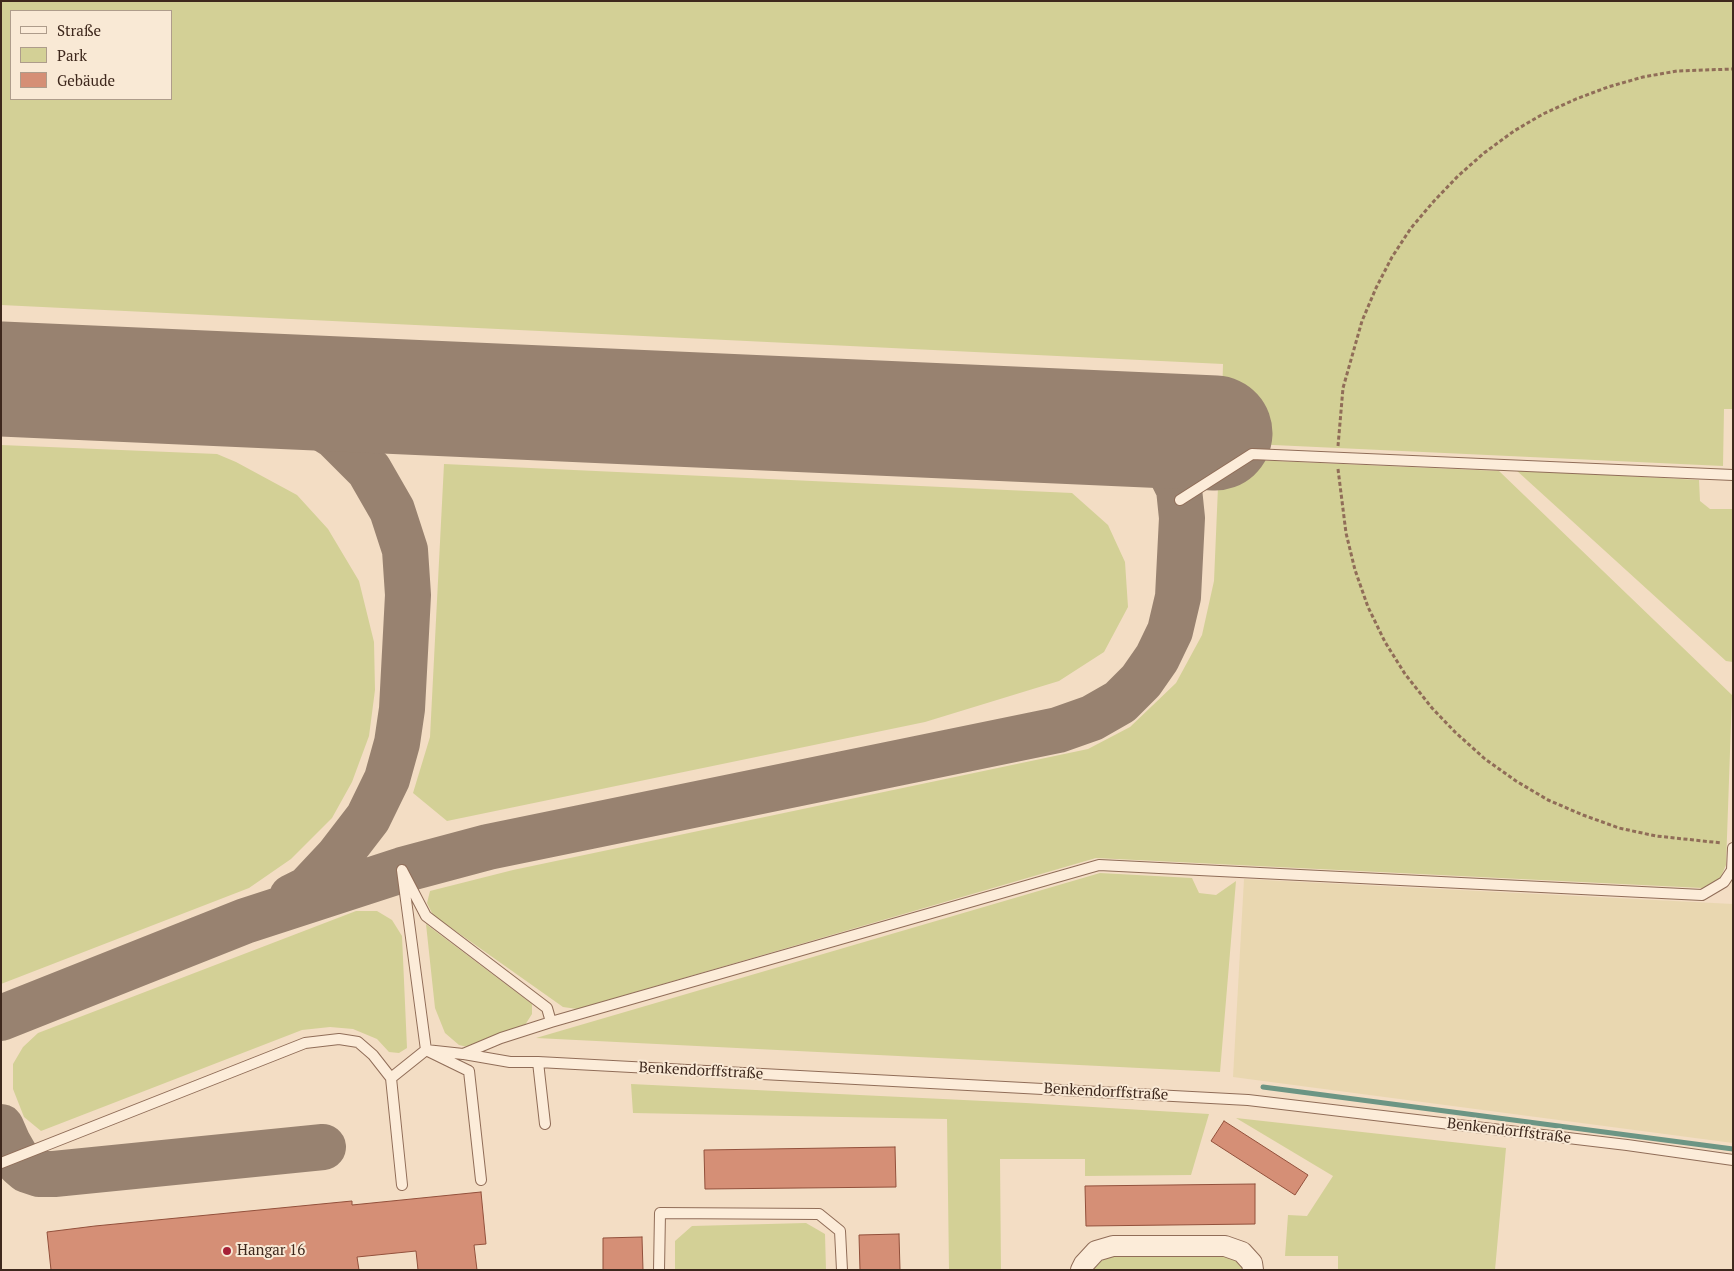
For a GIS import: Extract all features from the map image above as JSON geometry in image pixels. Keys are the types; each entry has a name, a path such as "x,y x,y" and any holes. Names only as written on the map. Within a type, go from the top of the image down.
{"street":[{"path":"1081,1270 1096,1251 1113,1246 1225,1246 1242,1252 1252,1263 1253,1270"}],"lane":[{"path":"1180,500 1252,454 1733,475"},
{"path":"463,1054 501,1038 551,1022 1099,865 1702,895 1724,882 1732,870 1733,848"},
{"path":"426,1050 402,870 426,916 546,1008 551,1022"},
{"path":"1,1163 305,1043 339,1039 358,1042 373,1055 391,1078 402,1185"},
{"path":"391,1078 426,1050"},
{"path":"426,1050 469,1071 481,1180"},
{"name":"Benkendorffstraße","path":"426,1050 510,1062 1248,1100 1617,1144 1733,1160"},
{"path":"538,1062 545,1124"},
{"path":"659,1270 660,1214 819,1214 840,1231 842,1270"}],"shaded area":[{"path":"1244,879 1733,904 1733,1143 1233,1077"}],"green space":[{"path":"1,1 1733,1 1733,409 1724,409 1723,466 1252,444 1220,470 1223,364 1,305"},
{"path":"1,445 217,454 236,462 297,495 328,529 359,581 374,642 375,690 369,736 352,782 332,818 291,859 249,888 1,984"},
{"path":"1253,460 1499,471 1732,695 1726,865 1720,879 1702,888 1096,858 577,1009 563,1007 433,915 427,903 430,891 513,870 1088,749 1130,727 1176,683 1202,635 1214,581 1218,487"},
{"path":"444,464 1072,493 1108,525 1125,562 1128,607 1104,652 1059,681 925,722 447,821 413,793 430,737"},
{"path":"1516,470 1699,480 1700,501 1710,509 1733,509 1733,662 1726,661"},
{"path":"1100,873 1192,878 1199,893 1216,895 1236,881 1220,1072 536,1038"},
{"path":"356,911 377,911 392,920 402,936 407,1048 399,1053 389,1052 377,1039 353,1029 330,1027 302,1030 41,1131 24,1117 13,1089 13,1064 23,1047 38,1033"},
{"path":"426,924 532,1004 532,1014 525,1025 489,1037 467,1047 459,1045 445,1033 435,1008"},
{"path":"631,1084 1209,1114 1191,1175 1085,1176 1085,1159 1000,1159 1001,1270 949,1270 947,1119 633,1113"},
{"path":"1236,1118 1506,1148 1495,1270 1338,1270 1338,1256 1285,1256 1288,1215 1307,1216 1333,1176"},
{"path":"806,1223 825,1234 826,1270 675,1270 675,1241 692,1226"},
{"path":"1223,1253 1242,1264 1245,1270 1092,1270 1096,1264 1114,1254"}],"building":[{"path":"1224,1121 1308,1175 1295,1195 1211,1141"},
{"path":"895,1147 896,1187 705,1189 704,1150"},
{"path":"1255,1184 1255,1224 1086,1226 1085,1186"},
{"path":"481,1192 486,1244 474,1245 477,1270 418,1270 416,1251 357,1257 359,1270 51,1270 47,1232 352,1201 352,1205"},
{"path":"899,1234 900,1270 860,1270 859,1235"},
{"path":"642,1237 643,1270 603,1270 603,1238"}],"waterway":[{"path":"1263,1087 1733,1149"}],"taxiway":[{"path":"208,388 255,398 295,411 335,436 369,470 392,510 405,550 408,595 402,709 397,743 387,779 368,818 338,857 308,889 292,897"},
{"path":"1,1018 245,921 402,870 488,847 1058,730 1092,718 1120,702 1141,681 1157,658 1170,631 1178,597 1182,518 1179,489 1165,461 1139,430"},
{"path":"1,1127 20,1164 27,1170 39,1174 323,1147"}],"runway":[{"path":"1,379 1215,433"}],"place":[{"name":"Hangar 16","path":"227,1251"}]}
